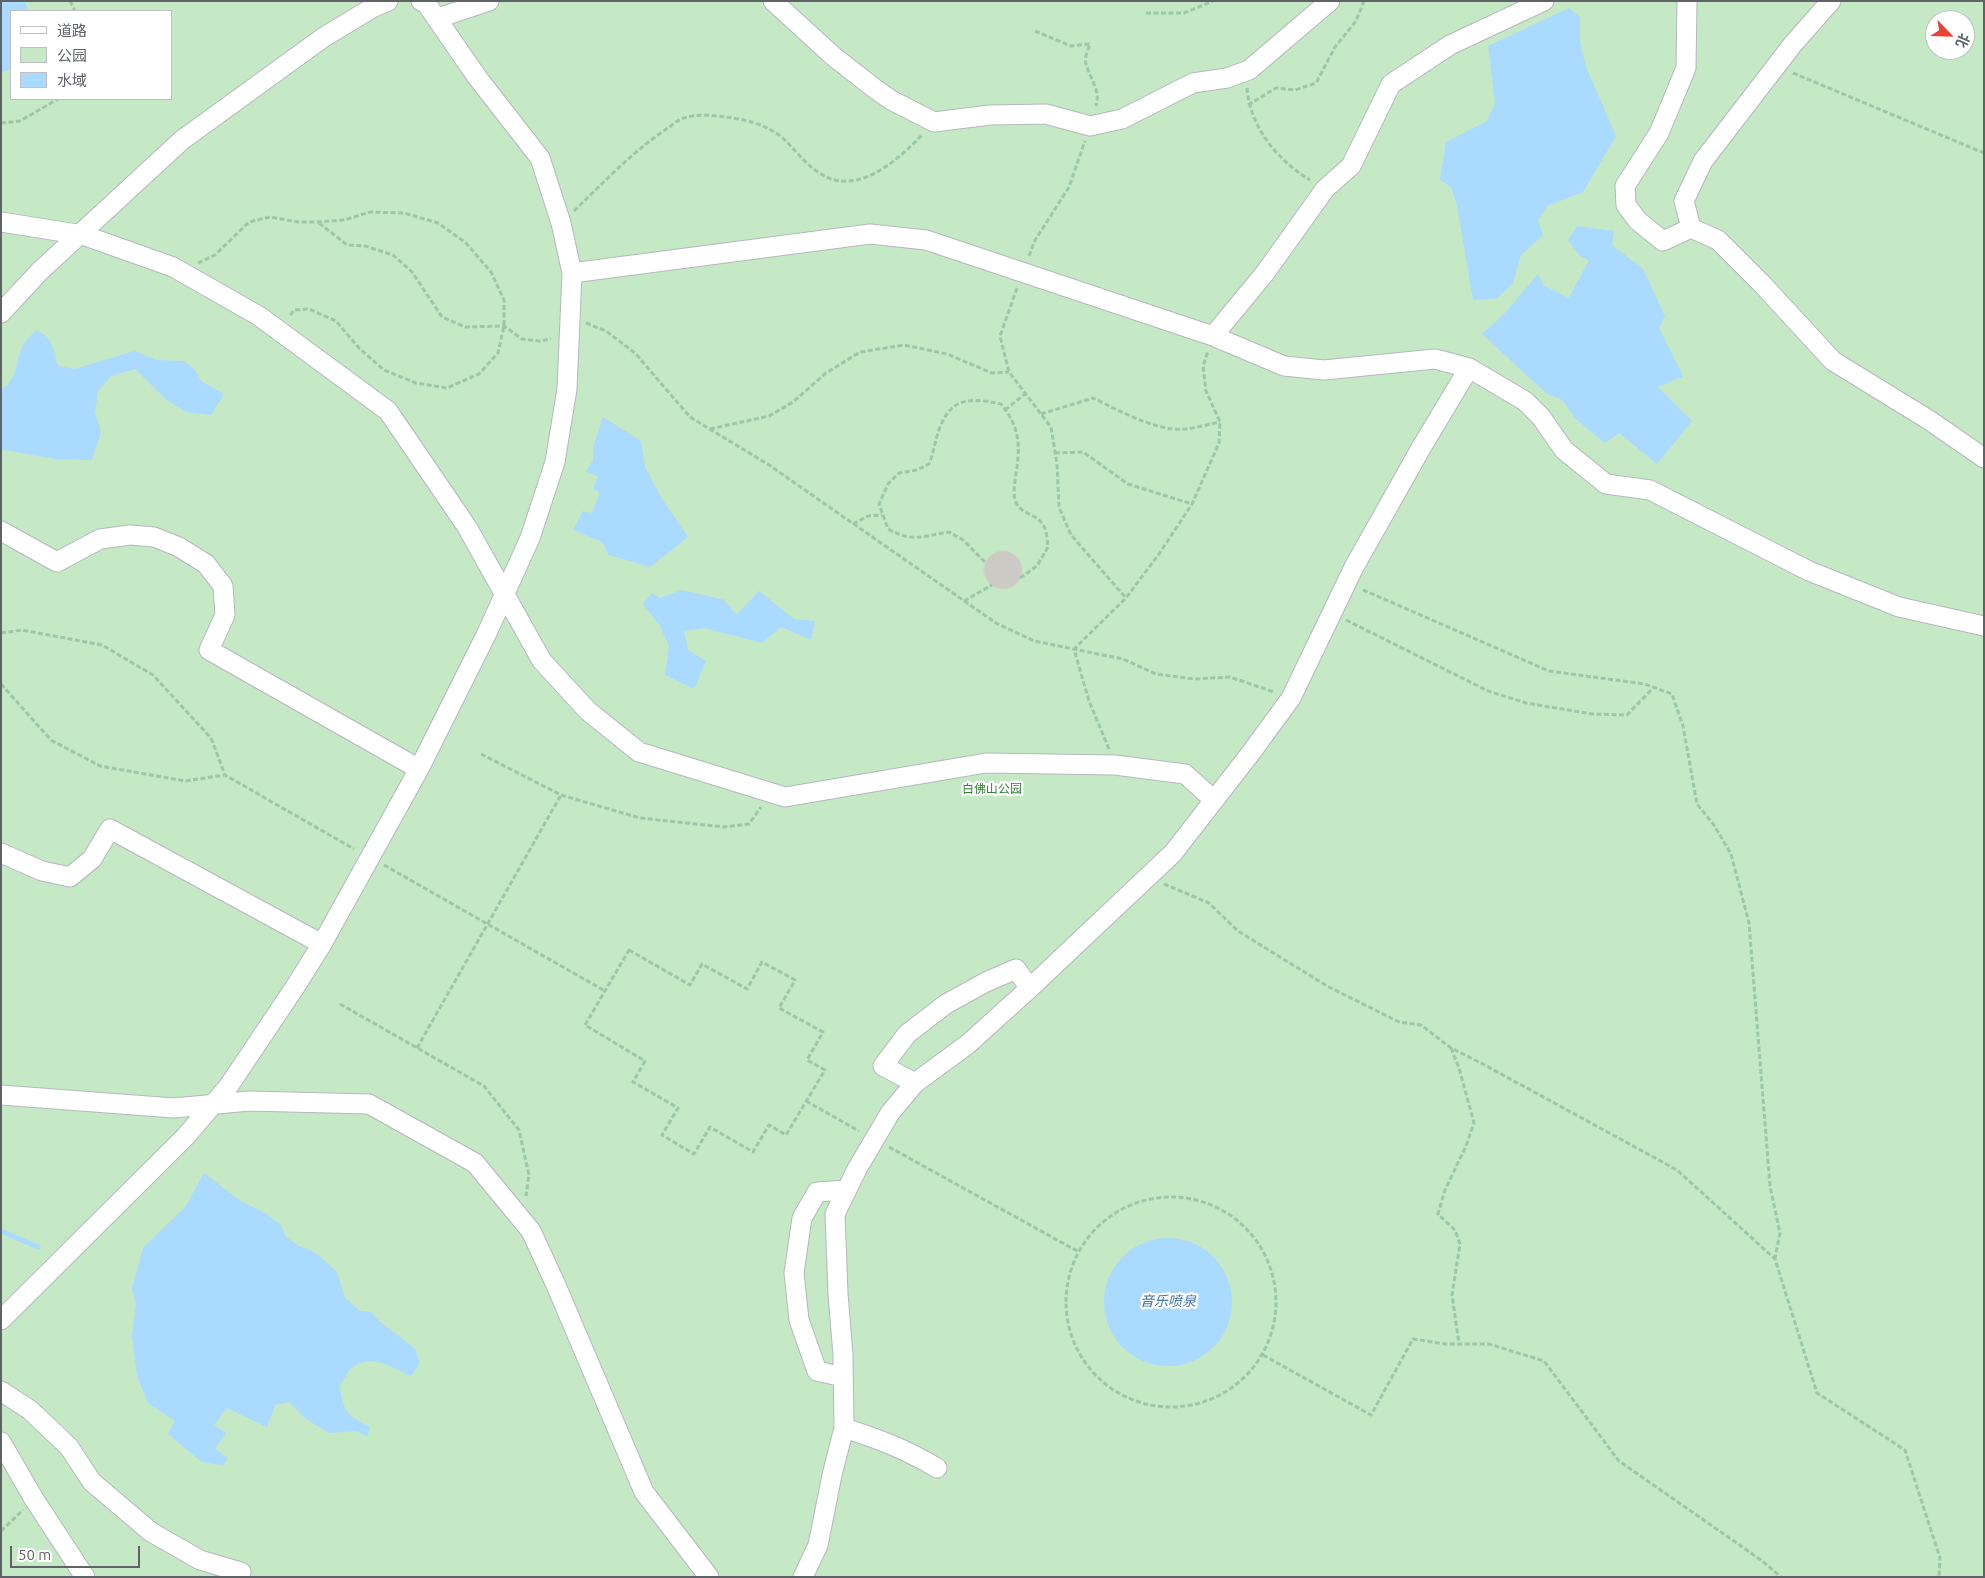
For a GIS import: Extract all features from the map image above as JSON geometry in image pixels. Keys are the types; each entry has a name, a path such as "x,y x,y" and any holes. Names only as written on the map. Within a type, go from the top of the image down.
{"street":[{"path":"1,313 40,272 182,140 324,37 372,8 388,1"},
{"path":"1,1320 186,1136 228,1087 322,944 419,768 504,594 530,538 555,462 567,389 572,273 562,223 540,158 477,77 438,18 426,3 421,1"},
{"path":"438,18 489,1"},
{"path":"773,1 833,56 874,88 891,100 934,122 990,115 1046,114 1090,126 1122,119 1193,83 1228,78 1249,70 1330,1"},
{"path":"1213,336 1265,272 1325,189 1351,166 1391,84 1450,45 1544,1"},
{"path":"1687,1 1686,68 1659,133 1625,186 1626,205 1638,221 1663,241 1691,228 1718,240 1762,284 1833,361 1930,420 1984,458"},
{"path":"1691,228 1684,201 1703,161 1793,44 1831,1"},
{"path":"1,222 80,234 173,267 259,316 388,411 467,527 542,661 588,711 640,752 786,797 986,763 1115,765 1185,774 1214,800"},
{"path":"572,273 870,234 926,240 1213,336 1284,366 1324,370 1435,359 1469,368 1525,401 1540,417 1564,450 1606,484 1650,490 1809,571 1899,608 1984,626"},
{"path":"803,1577 818,1545 844,1428 836,1214 846,1190 874,1139 890,1113 914,1083 968,1044 1030,988 1173,853 1214,800 1291,698 1346,583 1420,448 1469,368"},
{"path":"1,531 57,562 100,539 130,535 154,537 179,547 206,564 223,586 225,616 209,650 419,768"},
{"path":"1,853 42,871 70,877 92,858 110,829 322,944"},
{"path":"914,1083 883,1066 907,1034 946,1004 986,982 1016,969 1030,988"},
{"path":"1,1095 174,1108 249,1101 369,1104 475,1163 531,1231 644,1492 708,1577"},
{"path":"843,1377 817,1371 799,1320 794,1273 802,1218 817,1192 846,1190"},
{"path":"1,1392 30,1410 69,1447 92,1482 151,1532 200,1560 241,1572"},
{"path":"844,1428 881,1439 937,1468"},
{"path":"1,1442 34,1499 85,1577"}],"path":[{"path":"1146,13 1184,13 1213,1"},
{"path":"1248,105 1276,88 1294,90 1316,83 1335,47 1356,21 1364,1"},
{"path":"1035,31 1071,46 1090,44 1085,62 1095,82 1098,99 1069,187 1034,242 1000,336 1009,372 1051,427 1059,507 1071,535 1126,598"},
{"path":"1776,66 1984,153"},
{"path":"1249,70 1247,86 1248,105 1262,135 1281,158 1302,175 1325,189"},
{"path":"1,123 20,121 56,100"},
{"path":"562,223 624,164 659,134 684,118 714,115 748,120 778,135 802,159 822,175 847,183 871,175 905,152 934,122"},
{"path":"173,267 195,264 216,254 250,222 270,217 298,222 318,222 344,220 370,212 404,213 438,223 466,244 491,272 504,300 504,326 498,353 478,374 446,388 416,383 384,370 359,348 336,321 309,309 294,310 278,330"},
{"path":"318,222 347,244 366,246 393,256 412,272 442,317 465,327 504,326 522,339 540,341 569,335"},
{"path":"570,316 606,331 635,353 690,417 769,465 996,623 1034,641 1123,659 1156,674 1194,680 1230,677 1291,698"},
{"path":"1074,649 1126,598 1160,554 1192,504 1219,443 1220,422 1206,391 1203,366 1213,336"},
{"path":"710,429 769,416 793,402 826,373 860,352 904,344 947,354 992,373 1009,372"},
{"path":"1006,410 1025,394"},
{"path":"1041,414 1093,398 1152,425 1184,430 1220,422"},
{"path":"985,562 962,540 949,532 916,539 900,536 888,529 879,504 888,484 899,473 916,470 929,464 935,450 939,429 946,413 965,400 982,400 1000,404 1006,410 1018,433 1019,453 1015,501 1024,512 1041,521 1048,547 1037,566 1020,578"},
{"path":"1055,452 1083,452 1128,484 1192,504"},
{"path":"853,524 868,516 882,515"},
{"path":"1346,583 1549,671 1645,684 1672,694 1683,726 1697,804 1714,825 1731,854 1749,923 1770,1186 1780,1232 1775,1259 1817,1393 1905,1450 1940,1558 1939,1577"},
{"path":"964,600 992,586"},
{"path":"1332,613 1488,691 1526,703 1592,714 1627,715 1654,687"},
{"path":"1,633 22,630 102,645 153,675 211,738 225,776"},
{"path":"1074,649 1089,701 1115,765"},
{"path":"1,684 51,740 100,766 185,781 225,776 605,990"},
{"path":"481,754 561,795 640,818 724,827 748,824 771,793"},
{"path":"417,1048 561,795"},
{"path":"1147,877 1209,903 1238,931 1327,986 1399,1022 1421,1025 1451,1048 1677,1170 1775,1259"},
{"path":"629,950 690,985 702,964 747,990 762,962 795,980 779,1008 823,1032 807,1060 825,1070 806,1101 786,1135 769,1125 753,1152 710,1127 694,1154 662,1135 678,1108 633,1082 645,1061 585,1026 629,950"},
{"path":"340,1004 484,1086 519,1130 529,1175 523,1222"},
{"path":"1451,1048 1459,1068 1474,1123 1466,1146 1445,1190 1438,1214 1455,1230 1460,1244 1452,1296 1458,1344"},
{"path":"806,1101 1079,1252"},
{"path":"1153,1197 1188,1197 1221,1208 1249,1229 1268,1258 1277,1292 1274,1327 1263,1355 1236,1386 1206,1402 1172,1408 1137,1403 1106,1387 1083,1361 1068,1329 1065,1294 1074,1260 1079,1252 1092,1230 1120,1209 1153,1197"},
{"path":"1263,1355 1371,1416 1413,1339 1445,1344 1490,1344 1544,1361 1619,1462 1761,1560 1781,1577"},
{"path":"1,1531 34,1499"}],"green space":[{"name":"白佛山公园","path":"1,1 1984,1 1984,1577 1,1577"}],"water":[{"path":"1,1 24,1 28,10 10,10 10,69 1,72"},
{"path":"1569,8 1580,17 1580,41 1586,67 1616,136 1583,192 1547,206 1538,221 1543,235 1521,255 1513,283 1497,298 1473,300 1457,205 1451,187 1440,180 1446,142 1487,121 1495,103 1488,46"},
{"path":"1577,226 1614,231 1612,245 1643,269 1665,316 1659,328 1683,376 1658,387 1692,421 1657,464 1619,433 1605,443 1576,419 1562,400 1546,393 1482,334 1504,314 1538,274 1543,285 1569,298 1589,260 1580,256 1568,240"},
{"path":"36,330 49,340 58,366 75,369 134,351 157,360 184,361 194,369 201,381 224,394 211,415 186,412 167,400 135,369 111,376 98,391 95,412 101,432 92,460 56,459 3,450 1,448 1,390 14,375 23,345"},
{"path":"603,417 641,441 645,467 662,499 688,537 650,567 609,555 602,542 573,530 583,511 591,514 600,493 593,489 598,476 586,472 593,460 593,448"},
{"path":"682,590 724,600 737,615 759,591 794,619 815,621 811,640 781,627 762,643 704,628 684,631 688,650 706,661 694,689 665,675 669,646 660,626 643,604 652,593 660,598"},
{"path":"204,1173 239,1200 265,1213 281,1225 286,1237 299,1246 315,1252 337,1272 345,1298 360,1311 372,1312 377,1319 415,1349 420,1363 411,1376 390,1366 368,1361 354,1366 340,1386 342,1401 348,1412 351,1416 370,1427 367,1436 356,1431 329,1433 306,1419 289,1402 275,1405 267,1427 227,1408 214,1425 226,1433 215,1449 228,1458 223,1465 202,1462 168,1434 175,1421 148,1403 137,1376 132,1336 136,1305 132,1288 143,1248 186,1206"},
{"name":"音乐喷泉","path":"1168,1238 1181,1239 1193,1243 1204,1248 1214,1256 1222,1266 1227,1277 1231,1289 1231,1315 1227,1327 1222,1338 1214,1348 1204,1356 1193,1361 1181,1365 1168,1366 1155,1365 1143,1361 1132,1356 1122,1348 1114,1338 1109,1327 1105,1315 1104,1302 1105,1289 1109,1277 1114,1266 1122,1256 1132,1248 1143,1243 1155,1239"}],"building":[{"path":"1003,551 1016,557 1022,570 1016,583 1003,589 990,583 984,570 990,557"}],"waterway":[{"path":"1,1231 38,1247"}]}
